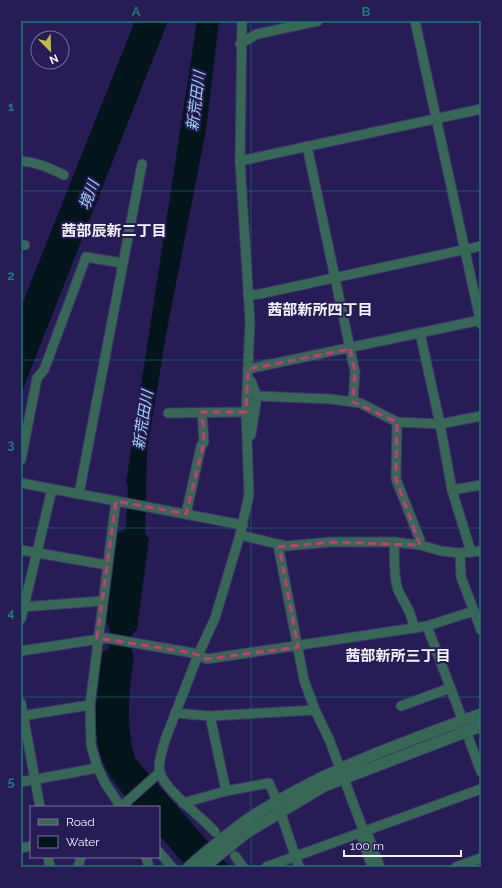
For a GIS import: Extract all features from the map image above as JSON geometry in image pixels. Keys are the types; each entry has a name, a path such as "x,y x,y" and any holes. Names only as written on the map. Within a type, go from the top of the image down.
{"street":[{"path":"118,502 102,601 102,638 90,705 91,745 96,766 105,783 122,806 157,775 165,740 198,655 215,618 243,525 249,488 246,412 250,335 249,295 240,161 240,44 242,21"},
{"path":"240,44 257,34 318,21"},
{"path":"248,369 350,349 420,333 481,322 414,21"},
{"path":"240,161 436,117 481,109"},
{"path":"307,146 356,372 353,402"},
{"path":"21,161 45,166 64,175"},
{"path":"79,494 142,164"},
{"path":"249,295 335,279 481,246"},
{"path":"21,460 37,378 44,370 86,257 122,263"},
{"path":"420,333 440,424 452,490 471,552"},
{"path":"247,445 250,439 257,396 251,381 248,380"},
{"path":"257,396 330,399 360,403 397,422 440,424 481,416"},
{"path":"186,514 201,446 204,442 202,412"},
{"path":"168,413 246,412"},
{"path":"397,422 396,479 420,540 420,545"},
{"path":"21,483 243,525"},
{"path":"452,490 481,485"},
{"path":"21,619 22,607 37,553 52,489"},
{"path":"240,535 286,546 330,542 394,542 420,545 441,552 460,554 481,551"},
{"path":"394,542 396,582 398,590 411,613 414,628"},
{"path":"278,545 304,680 314,710 329,739 364,832 368,835 380,867"},
{"path":"21,550 107,565"},
{"path":"460,554 461,577 481,630"},
{"path":"22,607 102,601"},
{"path":"21,651 102,638 193,653 207,659 298,647 427,626 474,610"},
{"path":"427,626 481,772"},
{"path":"401,706 450,688"},
{"path":"21,703 22,716 40,806"},
{"path":"22,716 90,705"},
{"path":"175,713 210,716 314,710"},
{"path":"189,867 219,847 246,833 278,806 341,773 465,726 481,714"},
{"path":"210,716 226,791"},
{"path":"465,726 481,726"},
{"path":"21,782 92,769 96,766"},
{"path":"157,775 183,803 215,832"},
{"path":"183,803 226,791 270,783 299,867"},
{"path":"266,867 481,789"},
{"path":"364,832 362,838 372,867"},
{"path":"204,867 219,847"},
{"path":"160,853 172,867"},
{"path":"235,856 243,867"},
{"path":"456,867 481,858"}],"highlighted area":[{"path":"350,349 355,372 353,402 397,422 396,479 420,545 331,542 279,547 298,647 207,659 193,653 97,638 116,501 186,514 204,442 202,412 246,412 248,369"}],"water":[{"name":"境川","path":"135,21 168,21 21,394 21,307"},
{"name":"新荒田川","path":"197,21 219,21 206,130 166,335 147,451 145,533 149,539 137,629 131,638 131,649 134,656 129,694 129,720 135,758 230,867 187,867 160,836 160,806 134,806 111,778 100,754 97,741 96,711 101,653 109,648 110,629 106,622 117,533 123,531 126,527 128,487 126,483"}],"district":[{"name":"茜部辰新二丁目","path":"114,231"},
{"name":"茜部新所四丁目","path":"320,310"},
{"name":"茜部新所三丁目","path":"398,656"}]}
